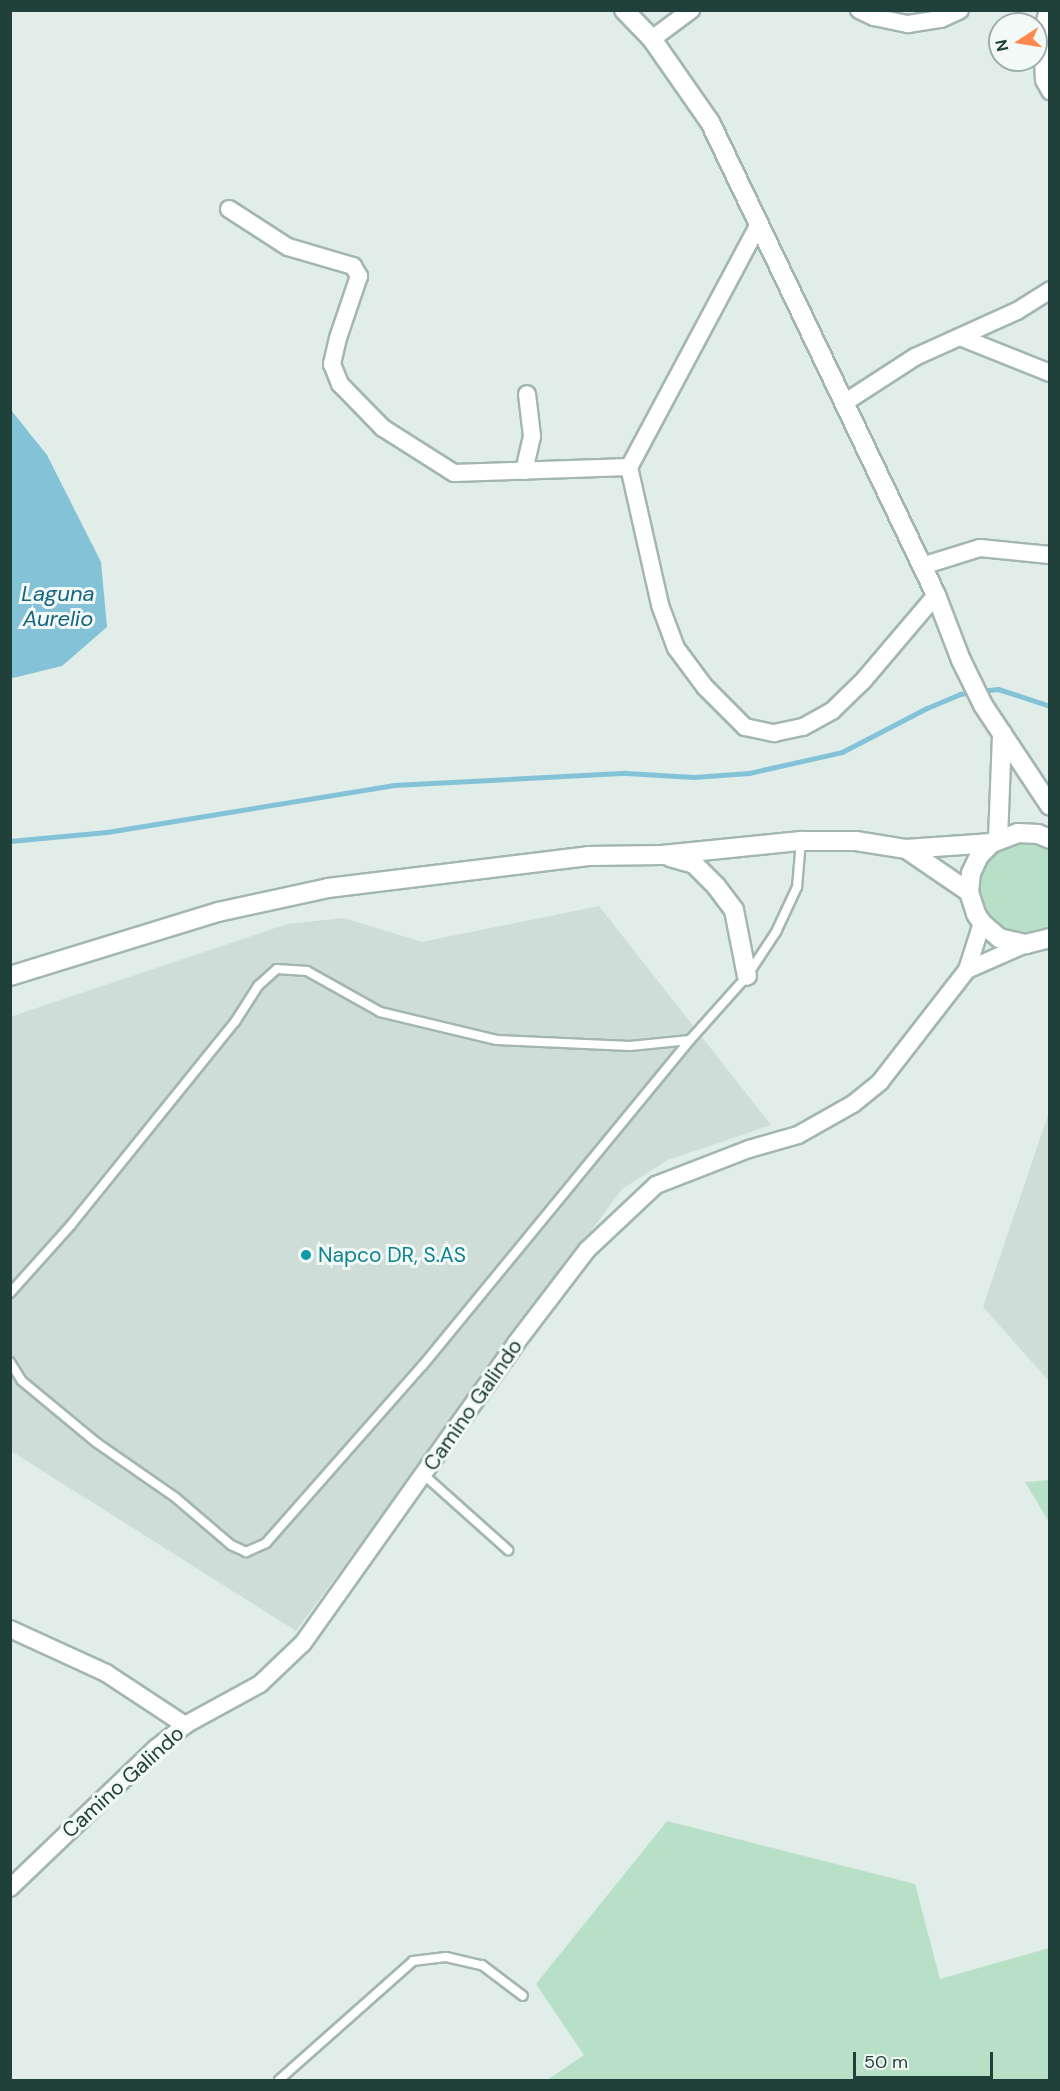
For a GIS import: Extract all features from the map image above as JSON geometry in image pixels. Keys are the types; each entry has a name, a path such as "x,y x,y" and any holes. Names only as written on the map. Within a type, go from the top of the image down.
{"main road":[{"path":"624,10 652,39 710,122 936,595 961,660 983,705 1050,806"},
{"path":"1002,733 995,841 979,856 971,873 969,892 976,914 982,923 999,938 1042,942"},
{"path":"10,976 219,912 328,888 588,856 662,855 801,841 856,841 906,849 995,841 1018,832 1038,834 1050,839"},
{"path":"906,849 969,892"},
{"path":"662,855 693,864 716,886 734,910 741,934 747,976"}],"street":[{"path":"652,39 691,10"},
{"path":"859,10 874,17 908,24 941,19 960,10"},
{"path":"1048,10 1042,33 1044,80 1050,91"},
{"path":"229,210 288,247 353,266 360,276 338,338 332,364 340,384 383,428 454,473 629,467"},
{"path":"759,224 629,467 660,605 676,648 705,687 745,727 774,733 803,727 832,711 863,681 936,595"},
{"path":"844,403 915,357 1017,311 1050,290"},
{"path":"960,337 1050,373"},
{"path":"525,471 532,436 527,394"},
{"path":"922,566 980,548 1050,555"},
{"name":"Camino Galindo","path":"10,1888 156,1748 185,1725 260,1684 303,1643 516,1343 580,1259 632,1205 656,1185 749,1149 798,1135 853,1104 880,1082 967,970 982,923"},
{"name":"Camino Galindo","path":"967,970 1042,942"},
{"path":"10,1629 106,1673 185,1725"}],"lane":[{"path":"10,1362 22,1381 97,1443 176,1498 231,1545 246,1552 266,1543 423,1365 690,1040 747,976 776,933 797,887 801,841"},
{"path":"10,1293 71,1225 235,1022 258,986 277,969 308,971 380,1012 497,1040 630,1046 690,1040"},
{"path":"424,1475 508,1550"},
{"path":"279,2080 413,1961 446,1957 482,1965 523,1996"}],"shaded area":[{"path":"599,906 771,1125 668,1160 622,1189 296,1631 11,1451 10,1017 287,924 344,918 422,942"},
{"path":"1049,1112 1049,1381 983,1307"}],"green space":[{"path":"1032,840 1050,847 1049,930 1040,935 1010,935 985,917 976,889 979,874 986,859 999,847 1015,841"},
{"path":"1050,1480 1049,1522 1025,1482"},
{"path":"667,1821 915,1884 940,1979 1049,1948 1049,2080 547,2080 584,2055 536,1984"}],"water":[{"name":"Laguna Aurelio","path":"11,410 47,455 101,562 107,627 62,666 13,678 10,677"}],"waterway":[{"path":"981,691 998,689 1050,706"},
{"path":"10,841 107,832 394,785 626,773 694,777 749,773 842,752 927,708 960,694 972,692"}],"place":[{"name":"Napco DR, S.AS","path":"306,1255"}]}
